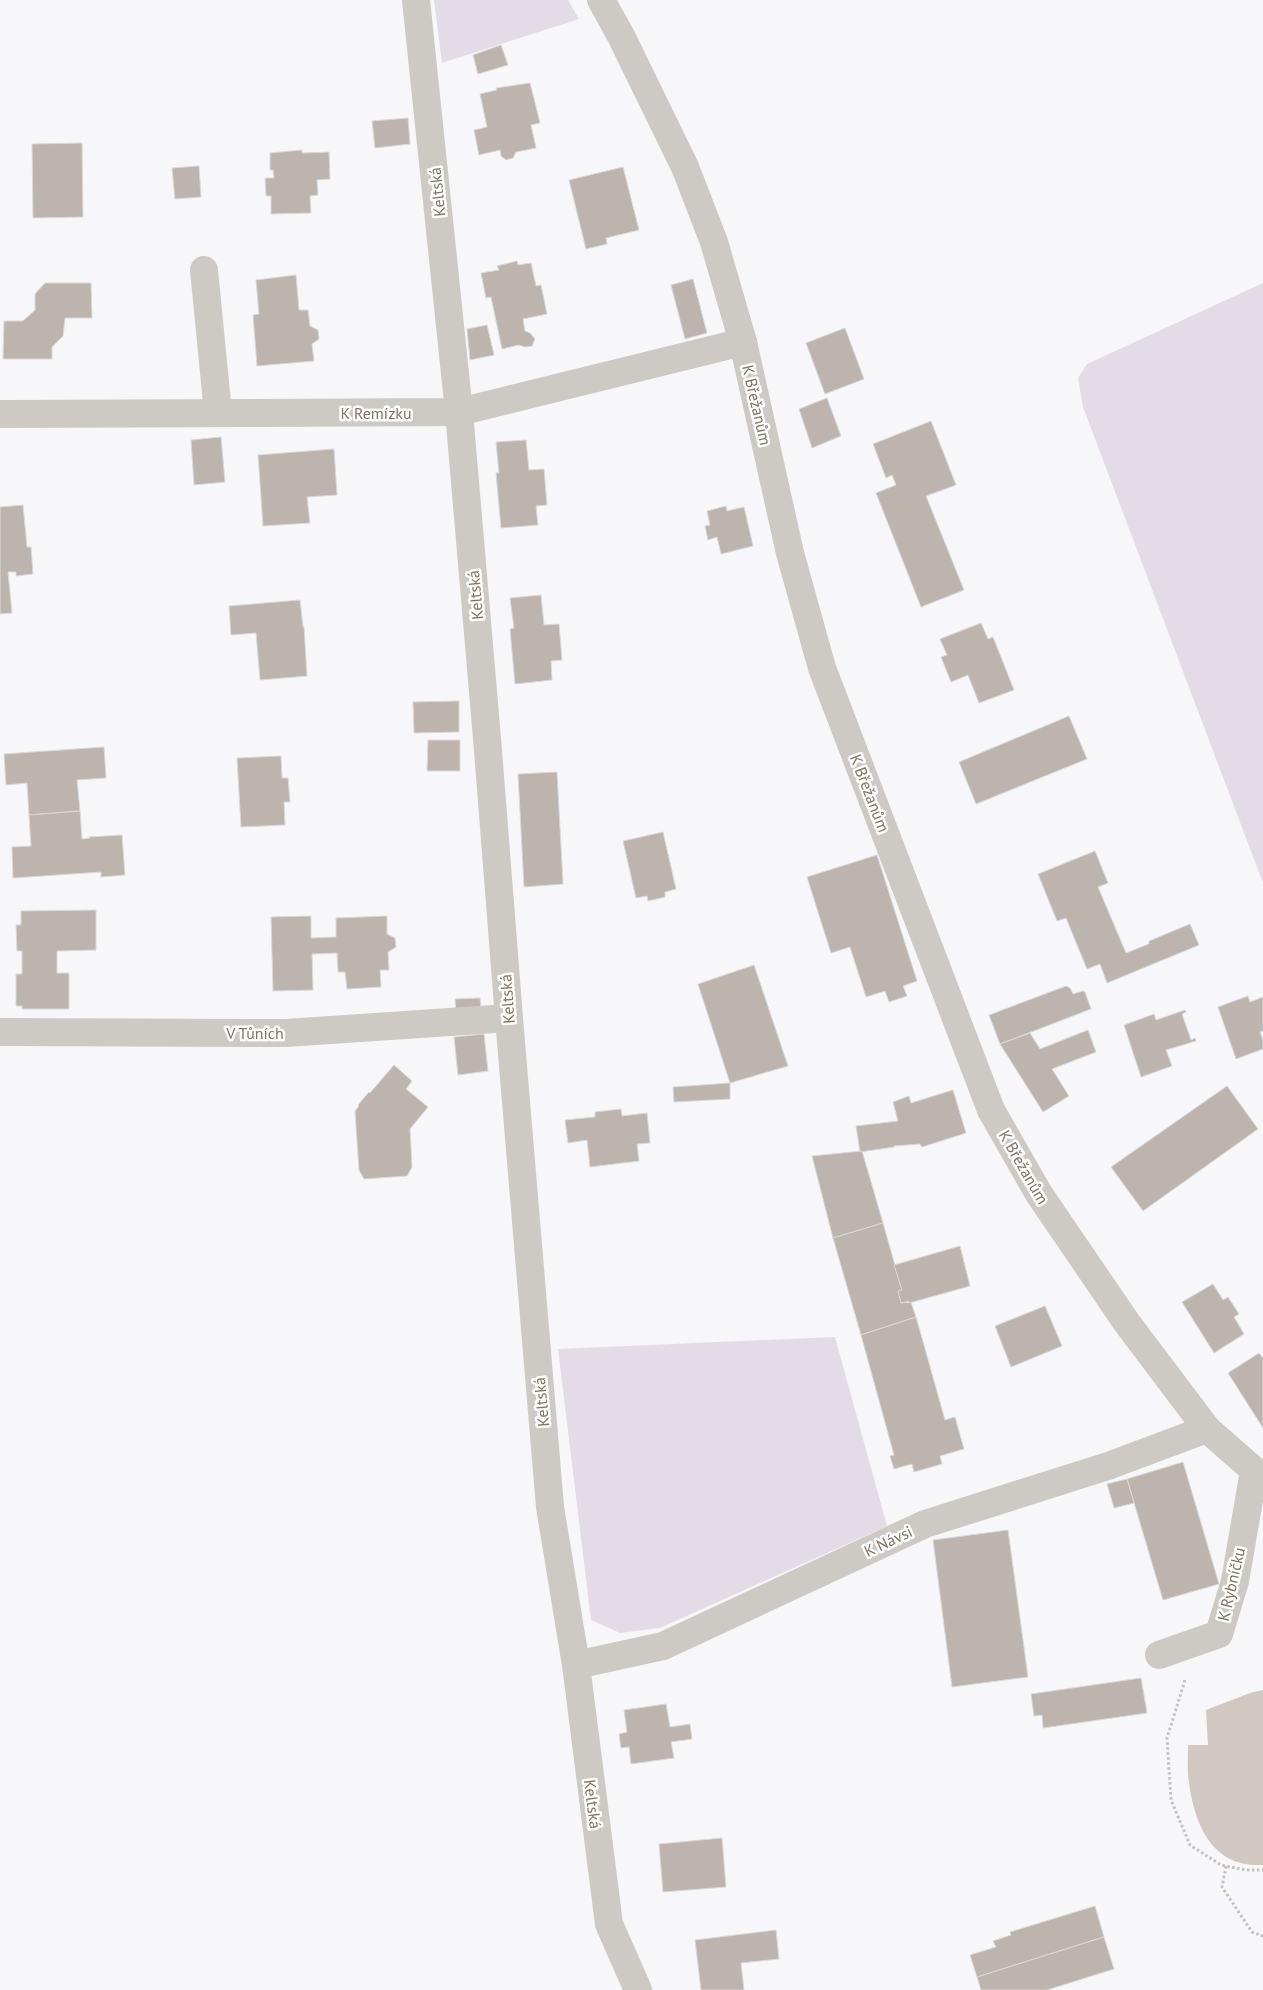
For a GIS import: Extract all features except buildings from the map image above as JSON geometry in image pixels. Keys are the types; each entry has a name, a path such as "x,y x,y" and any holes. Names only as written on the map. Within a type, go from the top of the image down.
{"street":[{"name":"Keltská","path":"416,0 458,412 488,738 509,1018 550,1507 576,1665 609,1924 638,1990"},
{"name":"K Břežanům","path":"601,0 621,36 685,167 714,242 743,342 790,553 822,668 991,1110 1038,1194 1127,1324 1206,1429 1258,1474"},
{"path":"204,270 218,413"},
{"name":"K Remízku","path":"0,414 458,412 743,342"},
{"name":"V Tůních","path":"0,1032 286,1033 509,1018"},
{"name":"K Návsi","path":"576,1665 663,1646 925,1524 1108,1466 1206,1429"},
{"name":"K Rybníčku","path":"1159,1656 1219,1634 1235,1581 1258,1474"}],"path":[{"path":"1186,1676 1167,1738 1171,1800 1190,1845 1221,1865 1246,1870 1263,1870"},
{"path":"1226,1866 1222,1887 1252,1932 1263,1936"}],"shaded area":[{"path":"434,0 568,0 579,19 442,63"},
{"path":"1263,283 1263,883 1083,407 1078,378 1087,364"},
{"path":"835,1337 887,1526 660,1628 620,1633 591,1620 558,1349"},
{"path":"1263,1690 1263,1865 1246,1864 1231,1860 1219,1852 1202,1829 1196,1814 1189,1783 1188,1745 1208,1745 1206,1710"}]}
